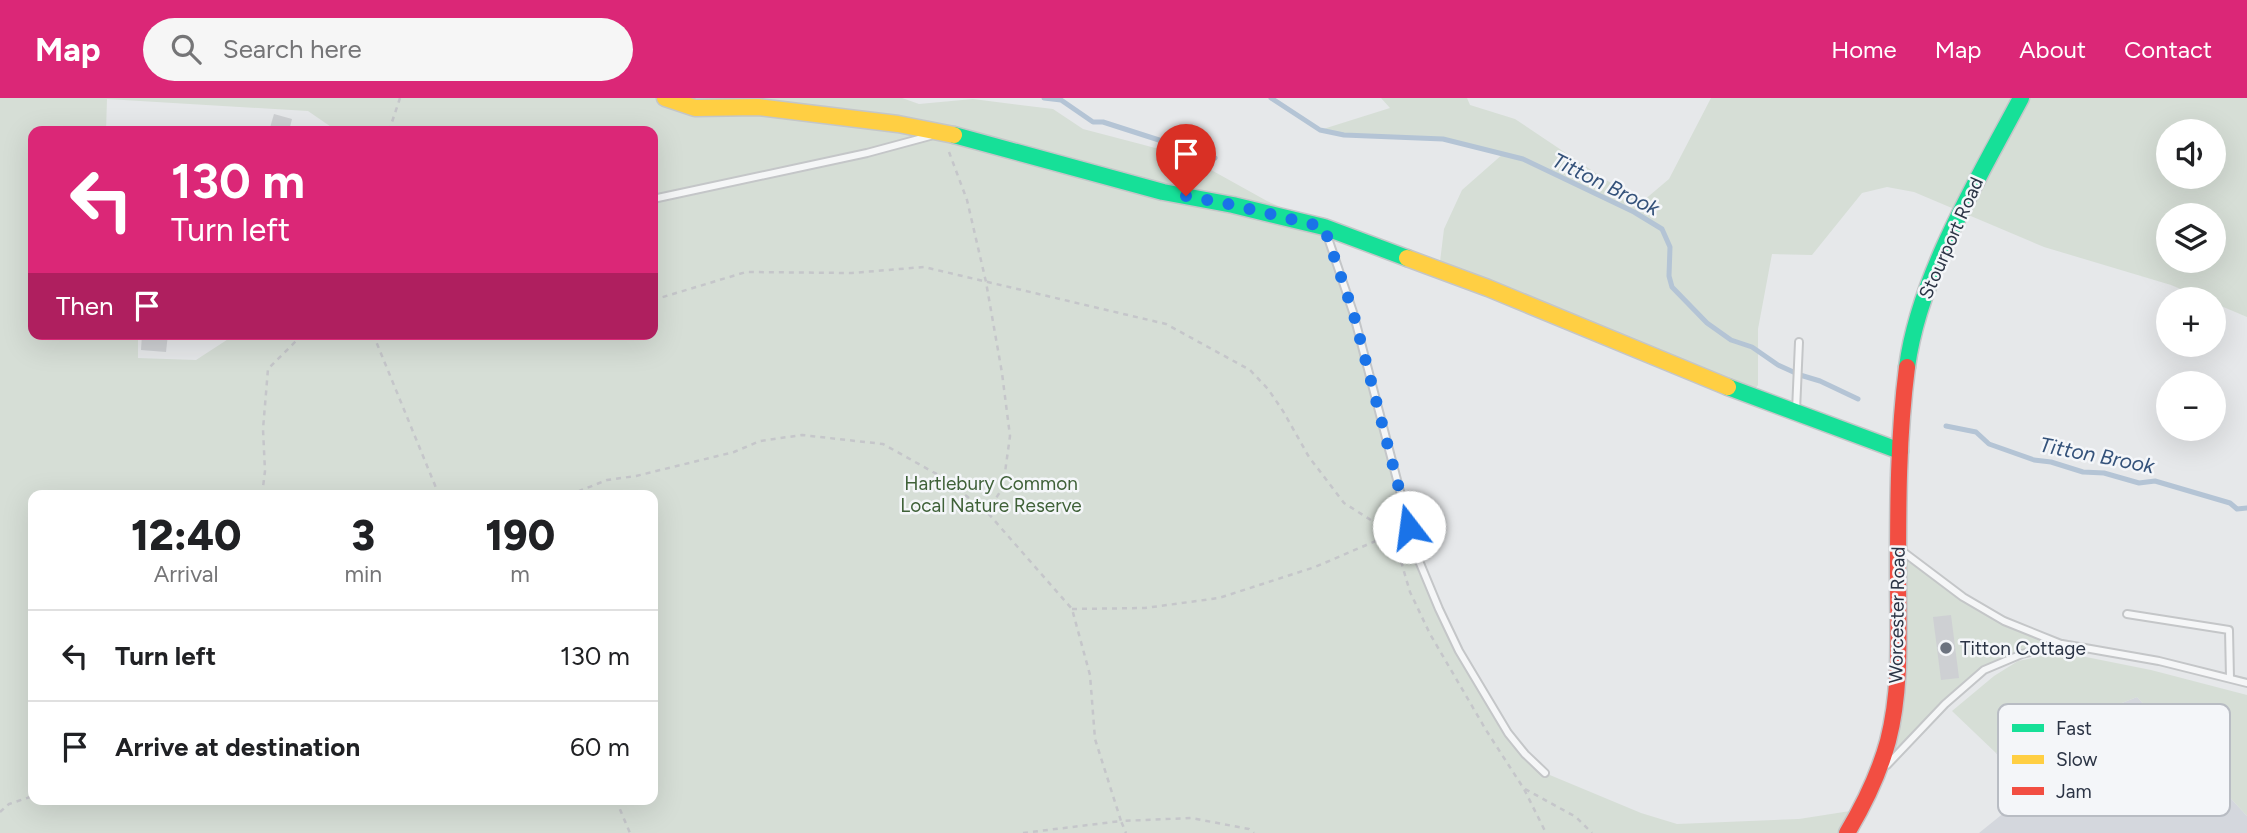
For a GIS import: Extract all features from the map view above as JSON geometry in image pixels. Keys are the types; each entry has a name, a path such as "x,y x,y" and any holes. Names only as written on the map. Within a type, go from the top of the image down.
{"street":[{"path":"665,98 695,108 758,107 942,132 1163,192 1233,205 1324,227 1488,288 1900,451"},
{"name":"Stourport Road","path":"1905,386 1911,343 1927,287 1976,181 2021,98"},
{"name":"Worcester Road","path":"1847,833 1863,809 1881,772 1894,718 1898,656 1900,451 1905,386"}],"lane":[{"path":"658,198 855,156 942,132"},
{"path":"1324,227 1353,312 1417,556 1438,609 1459,651 1508,733 1545,773"},
{"path":"1796,412 1798,342"},
{"path":"1898,548 1963,597 2004,621 2062,644 2159,661 2247,683"},
{"path":"2127,614 2229,630 2230,678"},
{"path":"1881,772 1945,704 1984,670 2022,654 2062,644"}],"path":[{"path":"391,126 400,98"},
{"path":"942,132 967,200 986,282 1010,436 1003,487 987,512"},
{"path":"658,298 746,272 852,273 924,267 1167,324 1250,370 1268,389 1309,457 1344,503 1394,534 1410,592 1430,634 1524,789 1546,833"},
{"path":"263,490 265,471 263,429 268,369 297,340"},
{"path":"375,340 437,490"},
{"path":"582,490 607,480 636,476 734,453 760,441 802,435 883,444 942,477 987,512 1072,608 1090,675 1095,739 1126,833"},
{"path":"1072,608 1145,608 1219,598 1315,567 1409,527"},
{"path":"1524,789 1576,817 1592,833"},
{"path":"0,812 9,804 28,798"},
{"path":"617,805 630,833"},
{"path":"1023,833 1121,821 1191,818 1254,833"}],"shaded area":[{"path":"2137,697 2143,704 2119,704"},
{"path":"2230,798 2247,816 2247,833 1979,833 2000,816 2230,816"}],"green space":[{"name":"Hartlebury Common Local Nature Reserve","path":"0,98 902,98 919,104 973,99 1053,109 1083,129 1186,156 1267,201 1324,227 1353,312 1417,556 1439,609 1508,733 1545,773 1641,813 1677,824 1799,819 1863,809 1847,833 0,833"},
{"path":"1381,98 1467,98 1470,105 1515,119 1606,180 1643,201 1669,179 1711,98 2247,98 2247,317 2226,308 2226,287 2176,287 2044,247 1914,192 1887,187 1862,193 1812,255 1772,254 1758,329 1758,385 1751,395 1439,270 1444,229 1462,190 1504,153 1443,139 1344,135 1320,130 1390,108"},
{"path":"1898,548 1923,568 2004,621 2062,644 2022,654 1984,670 1945,704 1881,772"},
{"path":"2061,652 2151,670 2247,695 2247,816 2230,798 2230,704 2143,704 2137,697 2119,704 1998,704 1996,753 1952,711 1994,676 2018,661"}],"building":[{"path":"274,114 292,119 290,126 270,126"},
{"path":"142,340 167,340 166,352 141,350"},
{"name":"Titton Cottage","path":"1951,615 1959,678 1941,680 1933,617"}],"waterway":[{"path":"1044,98 1061,100 1093,122 1103,122 1215,158"},
{"name":"Titton Brook","path":"1271,98 1320,130 1344,135 1443,139 1523,159 1634,212 1662,229 1670,247 1669,276 1672,287 1707,323 1731,340 1752,347 1778,365 1858,399"},
{"name":"Titton Brook","path":"1946,426 1976,432 1989,444 2034,460 2051,462 2083,472 2104,473 2139,483 2155,481 2230,503 2237,509 2247,508"}],"traffic: fast":[{"path":"1907,367 1924,298 1937,263 1969,195 2021,98"},
{"path":"954,135 1163,192 1233,205 1324,227 1407,258"},
{"path":"1728,387 1900,451"}],"traffic: slow":[{"path":"665,98 695,108 758,107 898,124 954,135"},
{"path":"1407,258 1488,288 1728,387"}],"traffic: jam":[{"path":"1847,833 1866,799 1880,765 1888,741 1895,700 1898,658 1899,471 1907,367"}],"place":[{"name":"Titton Cottage","path":"1946,648"}],"route":[{"path":"1186,196 1324,227 1353,312 1409,527"}]}
